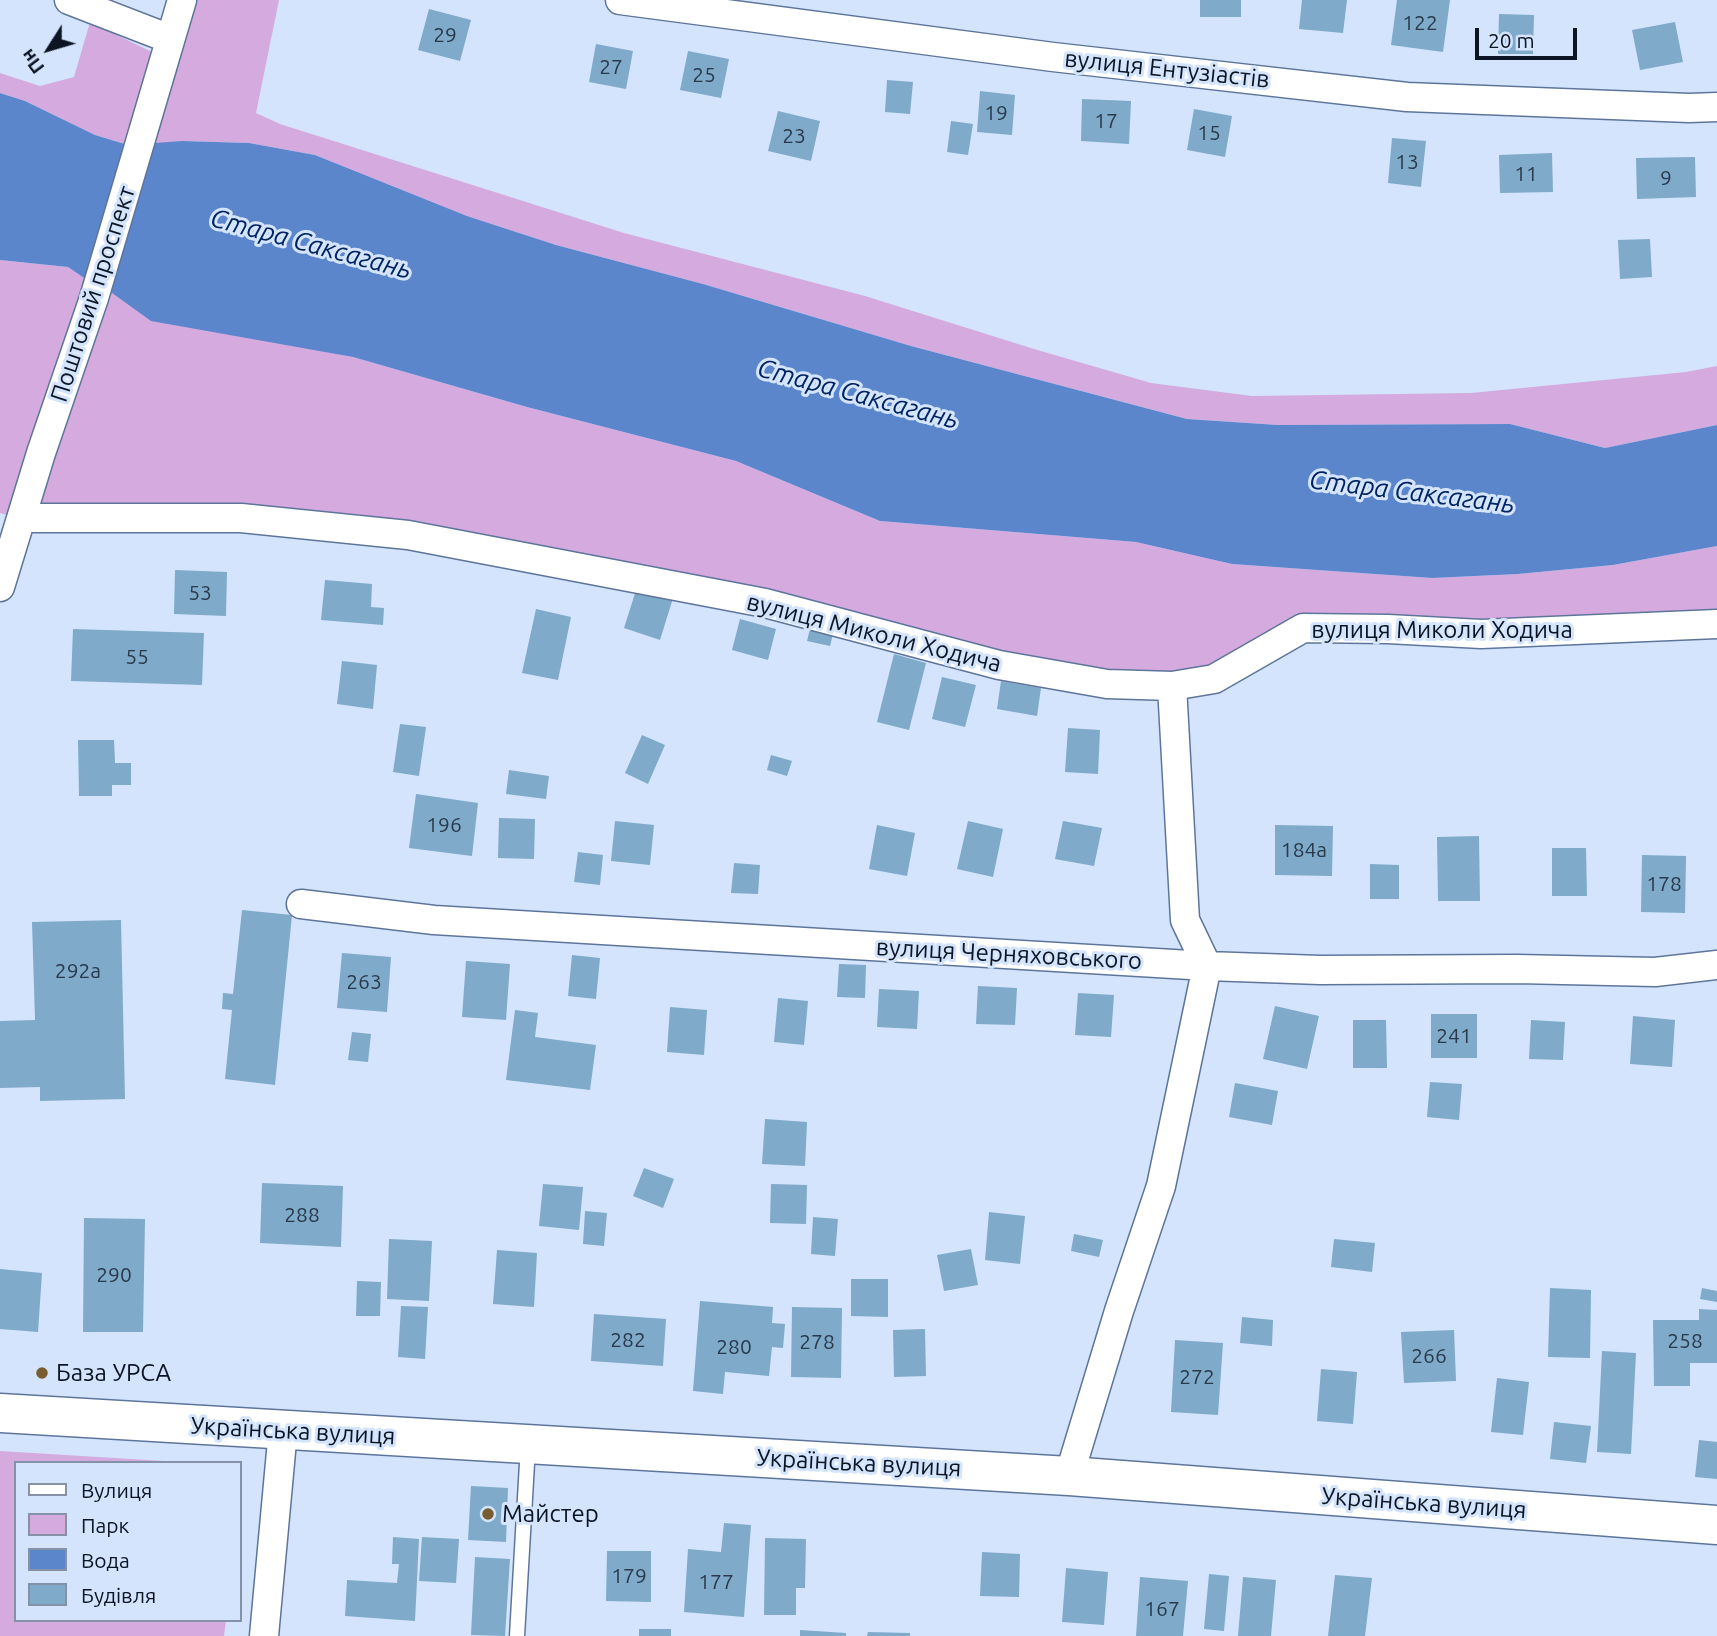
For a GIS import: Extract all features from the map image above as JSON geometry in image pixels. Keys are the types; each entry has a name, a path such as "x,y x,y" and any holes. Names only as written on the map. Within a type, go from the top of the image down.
{"street":[{"path":"69,0 170,39"},
{"name":"Поштовий проспект","path":"0,587 41,453 94,298 182,0"},
{"name":"вулиця Ентузіастів","path":"620,0 1053,57 1407,97 1717,107"},
{"name":"вулиця Миколи Ходича","path":"22,518 241,518 408,535 765,603 999,665 1107,684 1172,686 1214,679 1303,628 1481,634 1717,624"},
{"path":"1069,1476 1119,1311 1161,1186 1207,966 1185,919 1172,686"},
{"name":"вулиця Черняховського","path":"302,904 434,920 1207,966 1320,970 1517,969 1654,972 1717,965"},
{"name":"Українська вулиця","path":"0,1413 1069,1476 1717,1525"},
{"path":"264,1636 283,1430"}],"lane":[{"path":"517,1636 528,1444"}],"green space":[{"path":"279,0 256,113 280,124 624,233 865,296 1151,383 1252,396 1471,393 1686,372 1717,366 1717,425 1605,448 1510,424 1278,425 1187,419 911,346 703,284 556,245 467,216 315,155 249,143 182,141 152,145 194,2"},
{"path":"90,22 154,53 128,145 95,135 25,101 0,93 0,73 40,86 74,77"},
{"path":"0,260 68,267 90,282 11,516 0,513"},
{"path":"108,290 267,340 353,357 527,407 736,461 880,521 1136,542 1232,564 1432,578 1518,574 1613,565 1717,546 1717,624 1303,628 1172,686 408,535 34,518"},
{"path":"0,1451 163,1461 14,1461 14,1622 226,1622 224,1636 0,1636"}],"water":[{"name":"Стара Саксагань","path":"0,93 25,101 95,135 128,145 182,141 249,143 315,155 467,216 556,245 703,284 911,346 1187,419 1278,425 1510,424 1605,448 1717,425 1717,546 1613,565 1518,574 1432,578 1232,564 1136,542 880,521 736,461 527,407 353,357 151,321 108,290 68,267 0,260"}],"building":[{"path":"1200,0 1241,0 1241,17 1200,17"},
{"path":"1302,0 1347,0 1343,33 1299,29"},
{"path":"1397,0 1450,0 1443,52 1391,45"},
{"path":"429,9 471,20 460,61 418,50"},
{"path":"1499,14 1534,15 1533,54 1498,54"},
{"path":"1675,22 1683,62 1640,70 1632,30"},
{"path":"596,44 633,51 626,89 589,82"},
{"path":"688,51 729,59 721,98 680,90"},
{"path":"887,80 913,82 910,114 885,112"},
{"path":"980,91 1015,95 1012,135 977,132"},
{"path":"1082,99 1131,101 1129,144 1081,141"},
{"path":"1194,109 1232,116 1225,157 1187,150"},
{"path":"778,111 820,121 811,161 768,151"},
{"path":"951,121 973,124 968,155 947,152"},
{"path":"1392,138 1426,141 1421,187 1388,183"},
{"path":"1552,153 1553,192 1500,193 1499,155"},
{"path":"1695,157 1696,197 1637,199 1636,158"},
{"path":"1650,239 1652,277 1620,279 1618,240"},
{"path":"175,570 227,572 226,616 174,614"},
{"path":"325,580 372,584 371,607 384,608 383,625 321,620"},
{"path":"638,584 674,595 660,640 624,628"},
{"path":"536,609 571,617 558,680 522,673"},
{"path":"740,619 776,629 768,660 732,650"},
{"path":"812,620 835,626 830,646 807,641"},
{"path":"73,629 204,633 202,685 71,681"},
{"path":"894,654 926,663 909,730 877,722"},
{"path":"342,661 377,665 373,709 337,704"},
{"path":"942,677 976,685 965,727 932,719"},
{"path":"1001,681 1041,688 1037,716 997,709"},
{"path":"400,724 426,727 419,776 393,772"},
{"path":"1068,728 1100,730 1098,774 1065,772"},
{"path":"642,735 665,745 648,784 625,773"},
{"path":"78,740 114,740 115,763 131,763 131,785 112,785 112,796 79,796"},
{"path":"771,755 792,761 787,776 767,770"},
{"path":"509,770 549,776 546,799 506,794"},
{"path":"416,794 478,803 472,856 409,848"},
{"path":"499,818 535,819 534,859 498,858"},
{"path":"615,821 654,825 650,865 611,861"},
{"path":"968,821 1003,829 993,877 957,869"},
{"path":"1063,821 1102,828 1094,866 1055,859"},
{"path":"877,825 915,833 907,876 869,869"},
{"path":"1275,825 1333,826 1332,876 1275,875"},
{"path":"1479,836 1480,901 1438,901 1437,837"},
{"path":"1552,848 1586,848 1587,896 1552,896"},
{"path":"578,852 603,855 600,885 574,882"},
{"path":"1642,855 1686,856 1685,913 1641,912"},
{"path":"734,863 760,865 758,894 731,893"},
{"path":"1370,864 1399,865 1399,899 1370,899"},
{"path":"242,910 292,915 275,1085 225,1079 232,1010 222,1009 223,993 233,994"},
{"path":"121,920 125,1099 40,1101 40,1087 0,1088 0,1021 35,1020 32,922"},
{"path":"342,953 391,957 387,1012 337,1008"},
{"path":"572,955 600,958 596,999 568,996"},
{"path":"466,961 510,964 506,1020 462,1017"},
{"path":"839,964 866,965 865,998 837,997"},
{"path":"978,986 1017,988 1015,1025 976,1024"},
{"path":"879,989 919,991 917,1029 877,1027"},
{"path":"1078,993 1114,995 1111,1037 1075,1035"},
{"path":"778,998 808,1001 804,1045 774,1042"},
{"path":"1275,1006 1319,1016 1307,1069 1263,1059"},
{"path":"670,1007 707,1010 704,1055 667,1052"},
{"path":"515,1010 538,1013 535,1037 596,1045 590,1090 506,1080"},
{"path":"1431,1014 1477,1014 1477,1058 1431,1058"},
{"path":"1633,1016 1675,1020 1672,1067 1630,1064"},
{"path":"1353,1020 1386,1020 1387,1068 1353,1068"},
{"path":"1531,1020 1565,1022 1563,1060 1529,1059"},
{"path":"352,1032 371,1034 368,1062 348,1060"},
{"path":"1430,1082 1462,1084 1459,1120 1427,1117"},
{"path":"1235,1083 1278,1091 1272,1125 1229,1117"},
{"path":"765,1119 807,1122 805,1166 762,1164"},
{"path":"644,1168 674,1179 663,1208 633,1196"},
{"path":"262,1183 343,1186 341,1247 260,1243"},
{"path":"543,1184 583,1187 579,1230 539,1226"},
{"path":"771,1184 807,1185 806,1224 770,1223"},
{"path":"585,1211 607,1213 604,1246 583,1244"},
{"path":"989,1212 1025,1216 1020,1264 985,1260"},
{"path":"813,1217 838,1219 835,1256 811,1254"},
{"path":"84,1218 145,1219 143,1332 83,1332"},
{"path":"1074,1234 1103,1240 1099,1257 1071,1251"},
{"path":"389,1239 432,1241 429,1301 387,1299"},
{"path":"1334,1239 1375,1243 1372,1272 1331,1267"},
{"path":"971,1249 978,1285 944,1291 937,1255"},
{"path":"497,1250 537,1253 534,1307 493,1304"},
{"path":"0,1269 42,1273 38,1332 0,1329"},
{"path":"851,1279 888,1279 888,1317 851,1316"},
{"path":"357,1281 381,1282 380,1316 356,1316"},
{"path":"1550,1288 1591,1290 1590,1358 1548,1357"},
{"path":"1702,1288 1717,1291 1717,1302 1700,1299"},
{"path":"700,1301 773,1307 772,1323 785,1324 783,1348 772,1347 769,1376 725,1372 723,1394 693,1391"},
{"path":"401,1306 428,1307 425,1359 398,1357"},
{"path":"792,1307 842,1308 841,1378 791,1377"},
{"path":"1699,1309 1717,1310 1717,1363 1690,1363 1690,1386 1654,1386 1653,1320 1699,1320"},
{"path":"594,1314 666,1319 663,1366 591,1361"},
{"path":"1242,1317 1273,1320 1272,1346 1240,1343"},
{"path":"925,1329 926,1376 894,1377 893,1330"},
{"path":"1454,1330 1456,1381 1404,1383 1401,1332"},
{"path":"1175,1340 1223,1343 1218,1415 1171,1412"},
{"path":"1602,1351 1636,1353 1631,1454 1597,1452"},
{"path":"1321,1369 1357,1372 1353,1424 1317,1421"},
{"path":"1497,1378 1529,1382 1523,1435 1491,1432"},
{"path":"1554,1422 1591,1426 1586,1463 1550,1459"},
{"path":"1699,1440 1717,1442 1717,1479 1695,1477"},
{"name":"Майстер","path":"471,1486 508,1488 506,1542 468,1540"},
{"path":"724,1523 751,1525 744,1617 684,1612 688,1549 721,1552"},
{"path":"393,1537 419,1539 415,1621 345,1616 347,1580 397,1583 399,1564 392,1564"},
{"path":"422,1537 459,1539 456,1583 419,1581"},
{"path":"765,1538 806,1539 805,1588 796,1588 796,1615 764,1615"},
{"path":"607,1551 651,1551 651,1602 606,1601"},
{"path":"982,1552 1020,1554 1019,1597 980,1596"},
{"path":"475,1557 510,1559 505,1636 471,1635"},
{"path":"1066,1568 1108,1572 1104,1625 1062,1622"},
{"path":"1209,1574 1229,1576 1224,1631 1204,1629"},
{"path":"1335,1575 1372,1578 1365,1636 1328,1636"},
{"path":"1140,1577 1188,1581 1183,1636 1136,1636"},
{"path":"1243,1577 1276,1580 1271,1636 1238,1636"},
{"path":"639,1629 671,1629 671,1636 639,1636"},
{"path":"800,1630 846,1633 846,1636 800,1636"},
{"path":"868,1632 910,1633 910,1636 867,1636"}],"place":[{"name":"База УРСА","path":"42,1373"},
{"name":"Майстер","path":"488,1514"}]}
